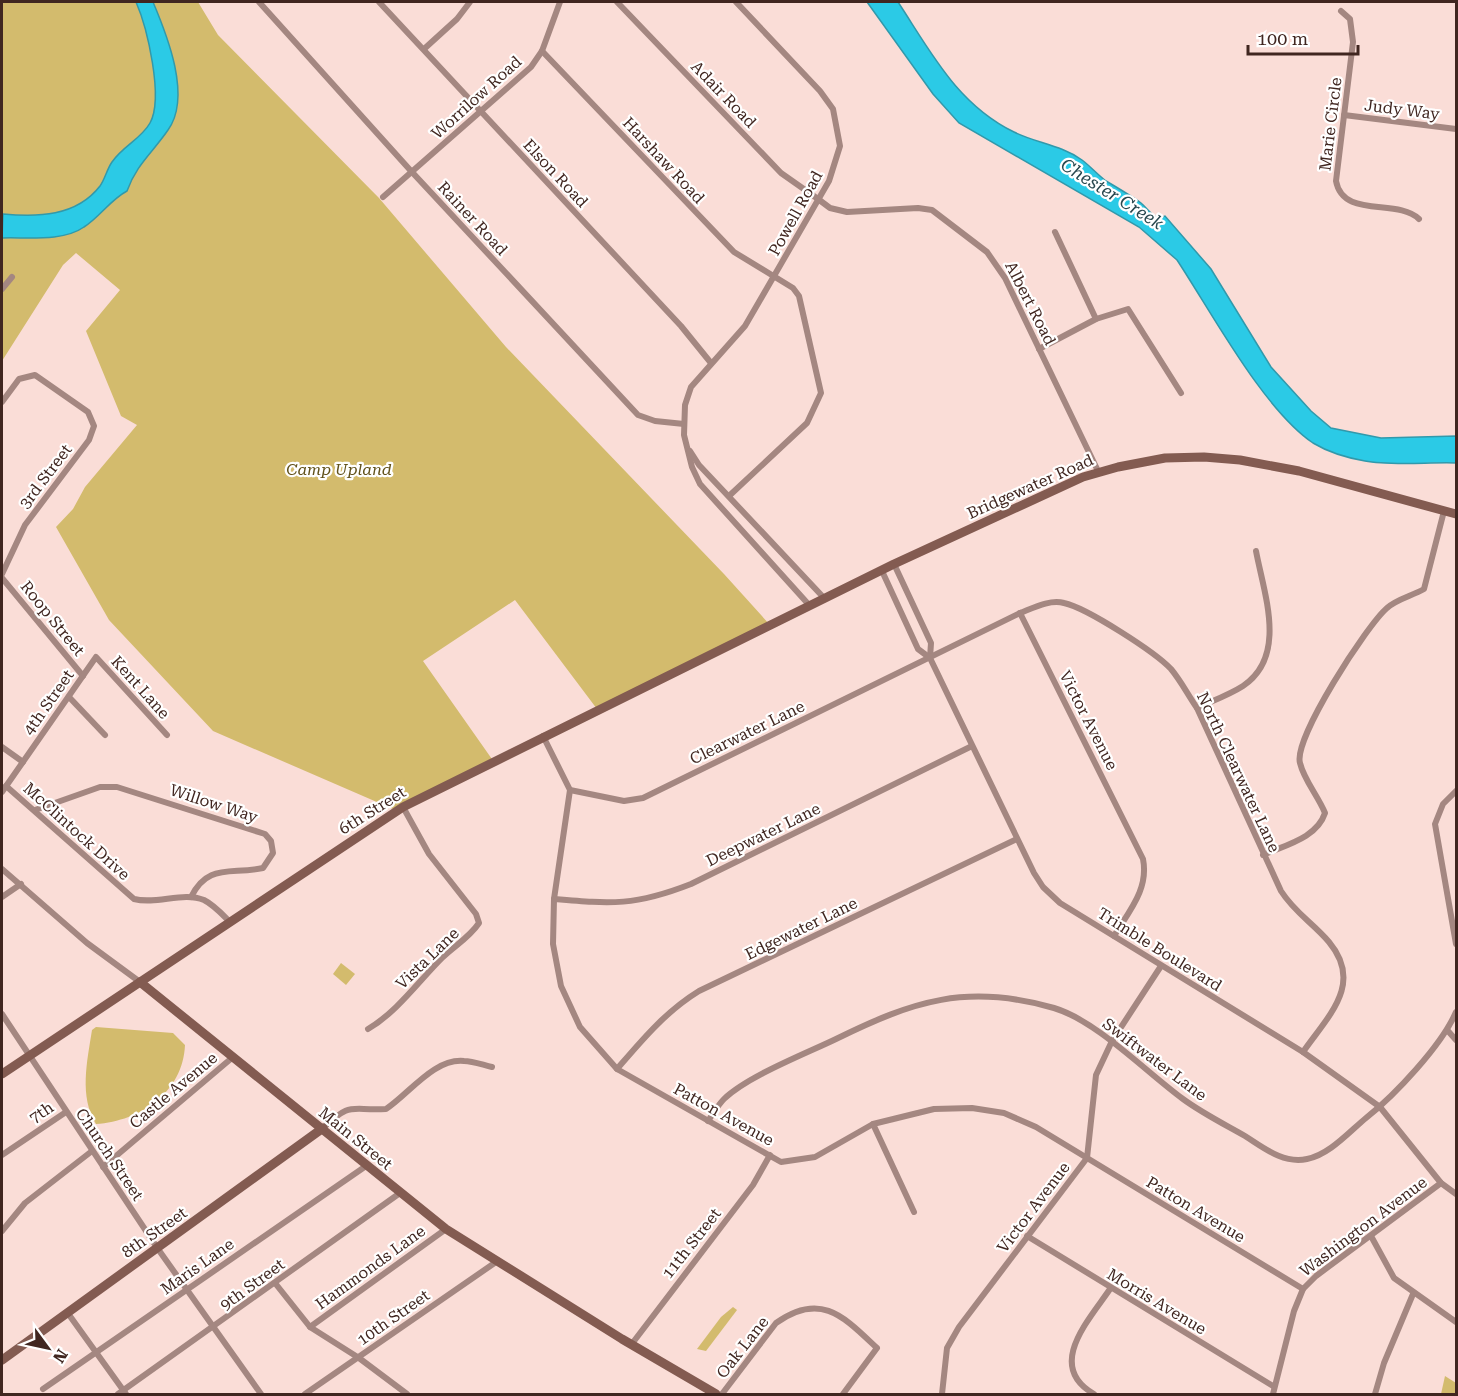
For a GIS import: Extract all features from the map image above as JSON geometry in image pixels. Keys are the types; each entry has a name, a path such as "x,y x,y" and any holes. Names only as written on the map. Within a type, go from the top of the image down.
{"street":[{"name":"Rainer Road","path":"259,2 411,171 638,414 655,422 684,424"},
{"name":"Elson Road","path":"379,2 681,326 711,363"},
{"path":"424,49 453,24 470,2"},
{"name":"Worrilow Road","path":"383,197 531,67 543,51 560,2"},
{"name":"Adair Road","path":"617,2 781,173 818,199"},
{"name":"Powell Road","path":"736,2 820,91 833,109 840,146 829,181 746,326 691,387 685,405 684,424 687,446 699,484 810,606"},
{"name":"Marie Circle","path":"1341,11 1350,19 1353,29 1336,181 1338,190 1352,203 1403,210 1419,219"},
{"name":"Harshaw Road","path":"543,51 701,221 734,252 799,296 822,393 807,423 729,496"},
{"name":"Judy Way","path":"1344,115 1456,129"},
{"name":"Albert Road","path":"818,199 830,208 847,212 918,208 932,210 998,264 1098,471"},
{"path":"1055,232 1096,320"},
{"path":"2,289 12,277"},
{"path":"1039,349 1096,320 1128,309 1181,393"},
{"name":"3rd Street","path":"2,402 19,379 26,375 40,377 88,412 94,426 89,440 25,525 2,574"},
{"name":"Powell Road","path":"687,446 699,465 825,599"},
{"name":"Bridgewater Road","path":"784,618 894,564 1098,471 1165,458 1204,457 1240,460 1299,471 1456,514"},
{"path":"1263,855 1311,833 1322,821 1324,813 1319,798 1299,763 1301,744 1315,716 1371,626 1389,606 1424,589 1444,511"},
{"path":"1197,708 1243,686 1265,662 1271,638 1257,551"},
{"name":"Trimble Boulevard","path":"894,564 931,643 930,658"},
{"name":"Trimble Boulevard","path":"882,571 918,649 930,658 1017,839 1043,887 1060,903 1303,1052 1380,1107 1441,1183 1456,1194"},
{"name":"Roop Street","path":"2,578 83,676"},
{"name":"North Clearwater Lane","path":"930,658 1020,613 1040,605 1062,602 1081,608 1169,668 1197,708 1263,855 1290,906 1328,941 1344,971 1341,998 1303,1052"},
{"name":"Victor Avenue","path":"1020,613 1143,859 1146,874 1142,891 1114,936"},
{"name":"6th Street","path":"2,1074 403,807 784,618"},
{"name":"4th Street","path":"4,789 96,657"},
{"name":"Kent Lane","path":"96,657 167,735"},
{"name":"Clearwater Lane","path":"570,790 624,801 643,798 930,658"},
{"path":"69,697 105,735"},
{"path":"543,736 570,790"},
{"name":"Deepwater Lane","path":"554,899 605,903 656,898 691,884 972,746"},
{"path":"2,747 23,762"},
{"name":"Willow Way","path":"35,810 100,787 117,786 265,834 272,841 273,853 263,868 207,875 199,882 190,897"},
{"name":"McClintock Drive","path":"4,789 35,810 134,899 143,901 190,897"},
{"name":"Patton Avenue","path":"570,790 554,899 553,944 561,986 580,1027 617,1069 782,1162 815,1157 873,1124 934,1109 972,1108 1004,1113 1036,1127 1303,1289"},
{"path":"1456,790 1443,804 1435,824 1456,944"},
{"name":"Vista Lane","path":"368,1029 383,1020 443,956 473,932 479,923 476,914 429,854 403,807"},
{"name":"Edgewater Lane","path":"617,1069 656,1024 678,1004 699,991 1017,839"},
{"name":"Main Street","path":"2,869 87,943 140,982 446,1229 496,1262 716,1395"},
{"path":"2,897 21,884"},
{"path":"190,897 204,900 230,922"},
{"name":"Victor Avenue","path":"942,1395 947,1348 959,1327 1087,1158 1096,1075 1112,1041 1161,966"},
{"name":"Swiftwater Lane","path":"708,1121 724,1099 747,1083 889,1013 928,1001 976,996 1016,1000 1056,1008 1112,1041 1184,1100 1274,1154 1291,1160 1308,1159 1323,1152 1380,1107 1448,1031 1456,1012"},
{"name":"Church Street","path":"2,1014 158,1249 216,1327 261,1395"},
{"path":"1448,1031 1456,1040"},
{"name":"Castle Avenue","path":"103,1167 233,1057"},
{"path":"323,1128 342,1110 352,1107 386,1109 427,1074 444,1065 462,1060 492,1067"},
{"name":"7th","path":"2,1155 66,1112"},
{"path":"873,1124 914,1212"},
{"name":"8th Street","path":"2,1360 323,1128"},
{"path":"2,1231 25,1203 92,1151"},
{"name":"11th Street","path":"631,1345 753,1185 770,1155"},
{"name":"Maris Lane","path":"43,1389 366,1166"},
{"name":"Washington Avenue","path":"1273,1395 1303,1289 1441,1183"},
{"name":"9th Street","path":"122,1393 400,1193"},
{"name":"Hammonds Lane","path":"310,1327 446,1229"},
{"name":"Morris Avenue","path":"1027,1236 1110,1289 1274,1386"},
{"path":"1371,1236 1394,1278 1413,1294 1456,1322"},
{"name":"10th Street","path":"305,1395 496,1262"},
{"path":"275,1283 310,1327 359,1358 406,1395"},
{"path":"1094,1395 1075,1378 1071,1361 1075,1342 1110,1289"},
{"path":"1375,1395 1384,1363 1413,1294"},
{"name":"Oak Lane","path":"722,1395 776,1323 787,1315 805,1308 821,1307 836,1313 877,1348 843,1395"},
{"path":"67,1311 122,1393"}],"green space":[{"name":"Camp Upland","path":"2,2 198,2 218,35 379,198 506,347 770,625 597,709 515,600 423,661 494,762 393,809 213,731 109,620 56,527 73,509 85,487 137,425 121,416 86,331 120,290 76,253 63,265 2,361"},
{"path":"341,963 355,974 346,985 333,974"},
{"path":"96,1027 173,1033 185,1045 177,1077 157,1101 129,1117 96,1124 88,1102 86,1079 92,1030"},
{"path":"733,1307 737,1310 706,1351 697,1349 721,1317"},
{"path":"1445,1376 1456,1383 1456,1394 1441,1394"}],"water":[{"path":"136,2 153,2 165,31 175,66 178,101 175,116 168,130 140,166 127,191 84,227 55,237 2,238 3,214 42,215 80,204 100,186 116,156 142,134 150,123 154,112 155,80 145,28"},
{"name":"Chester Creek","path":"867,2 898,2 947,75 976,107 994,120 1022,136 1074,155 1106,181 1141,203 1155,216 1158,218 1165,216 1211,269 1271,367 1311,411 1331,428 1381,438 1456,436 1456,463 1397,464 1358,460 1313,443 1294,428 1257,384 1177,260 1139,227 959,123 933,94"}]}
